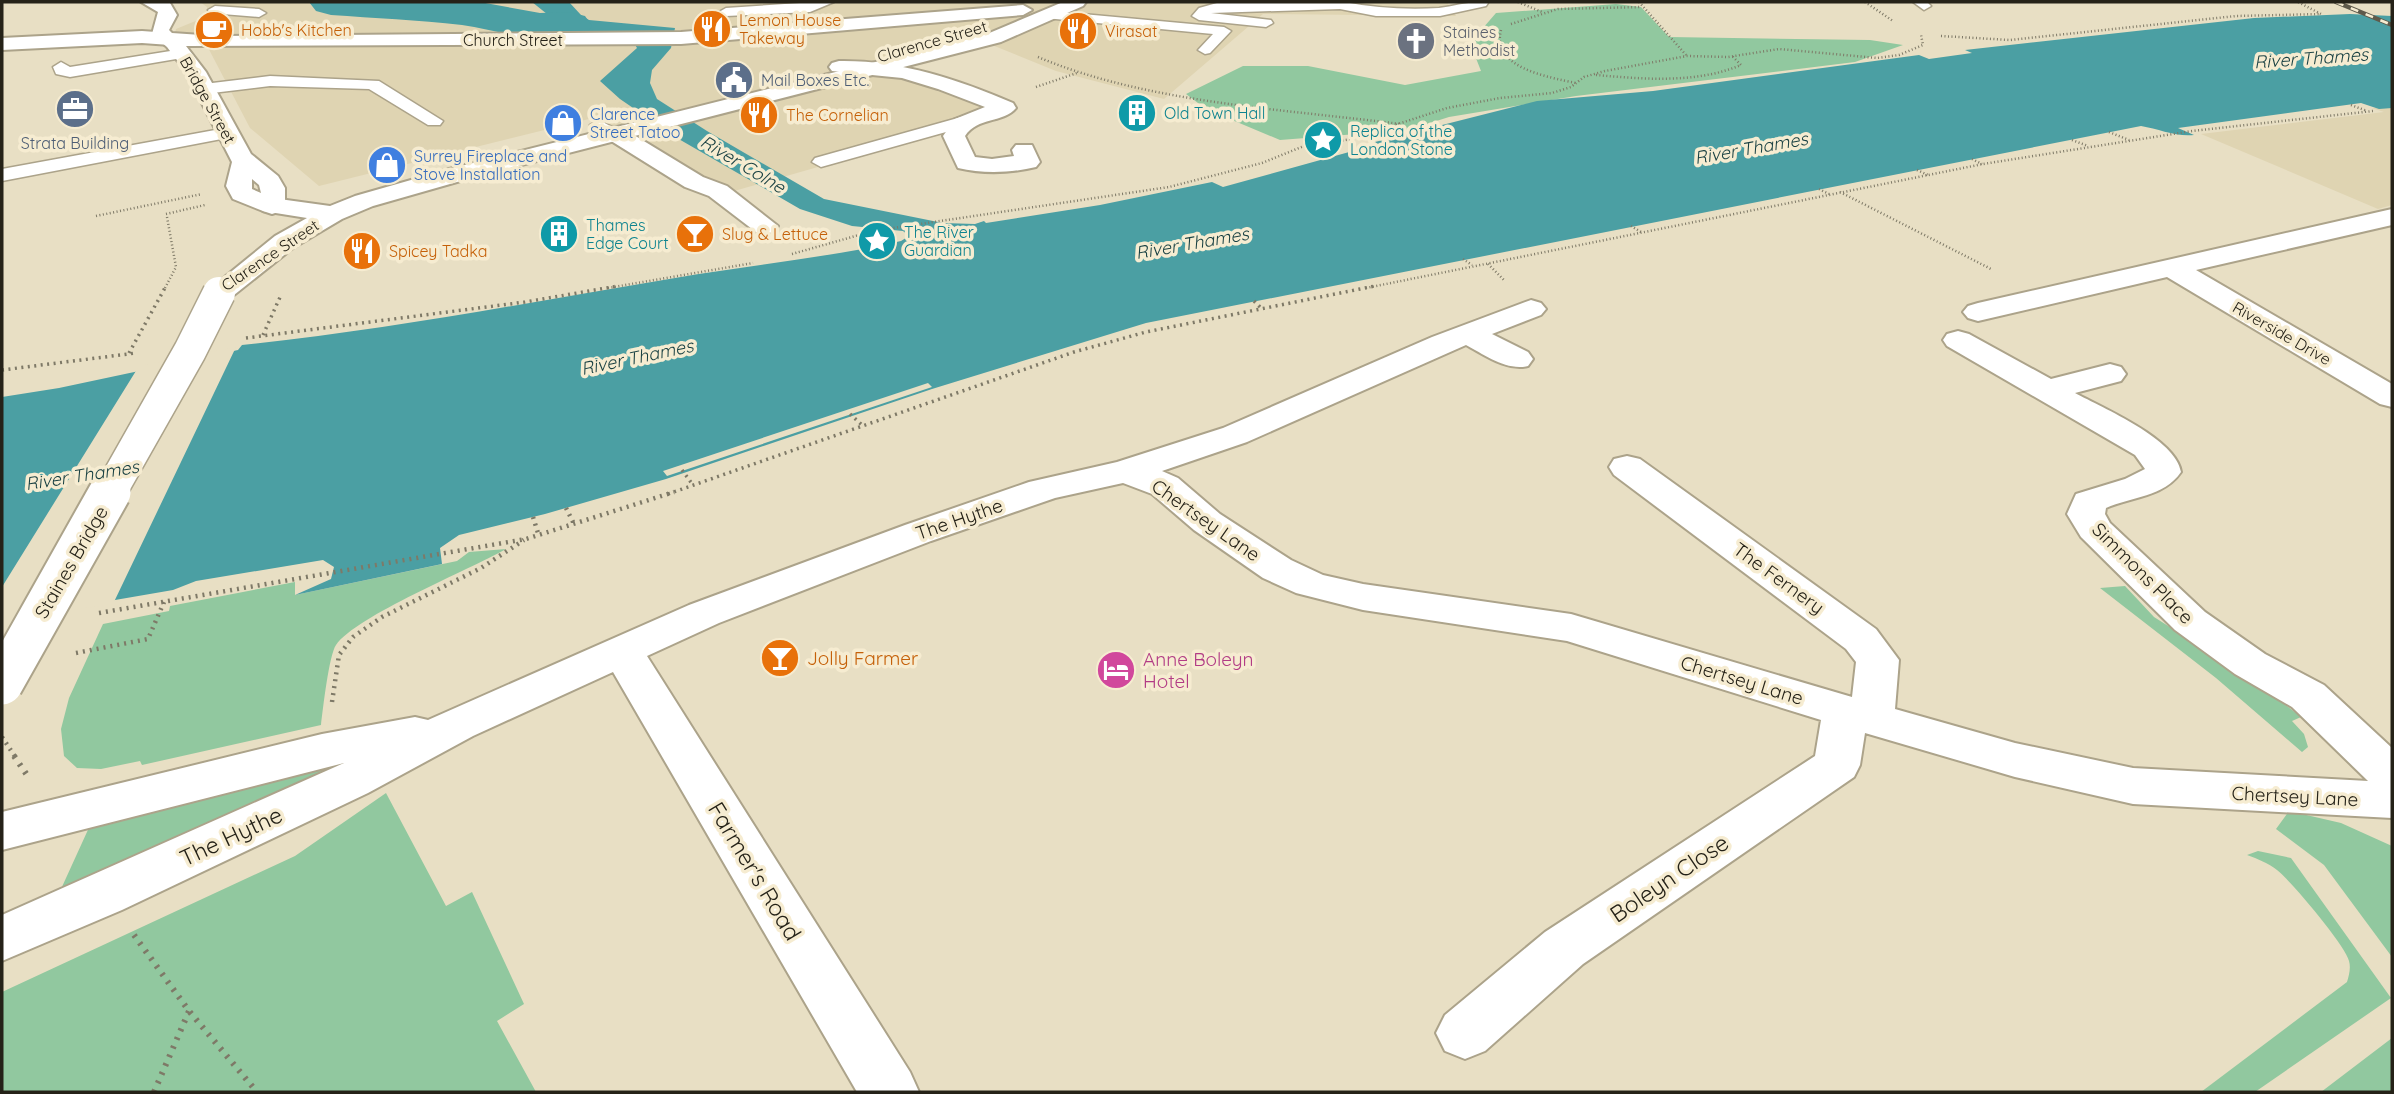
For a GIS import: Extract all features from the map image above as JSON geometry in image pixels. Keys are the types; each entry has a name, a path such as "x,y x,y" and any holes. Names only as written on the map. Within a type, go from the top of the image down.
{"street":[{"path":"152,2 160,4 167,11 161,34 176,46"},
{"path":"1038,12 1077,2"},
{"name":"Church Street","path":"2,44 142,37 176,46 216,41 633,40 1038,12"},
{"name":"Clarence Street","path":"688,110 1038,12"},
{"name":"Clarence Street","path":"219,293 222,271 229,259 283,208 374,182 880,68 994,38 1038,12"},
{"name":"Bridge Street","path":"176,46 204,89 243,163 238,186 242,194 283,208"},
{"path":"839,66 880,68 943,85 1005,108 965,121 954,136 966,163 1007,165 1028,162 1024,150"},
{"path":"620,127 694,182 718,191 765,226"},
{"name":"Clarence Street","path":"219,293 284,242 333,214 405,188 620,127"},
{"path":"283,208 333,214"},
{"path":"2045,297 2392,217"},
{"name":"Riverside Drive","path":"2172,268 2392,397"},
{"name":"Staines Bridge","path":"2,684 190,351 219,293"},
{"name":"Simmons Place","path":"2045,297 1968,326 2047,390 2136,442 2162,463 2163,472 2154,480 2102,495 2089,502 2086,514 2094,529 2190,621 2250,664 2308,696 2392,775"},
{"name":"The Hythe","path":"2,939 351,781 457,725 704,614 918,533 1042,490 1123,472 1235,435 1531,309"},
{"path":"1468,334 1517,359"},
{"path":"2047,390 2110,374"},
{"name":"The Fernery","path":"1627,467 1861,639 1878,660 1858,715"},
{"name":"Chertsey Lane","path":"1123,472 1152,479 1165,486 1207,522 1277,569 1310,583 1363,597 1571,628 2015,760 2133,786 2392,800"},
{"name":"Farmer's Road","path":"622,650 889,1092"},
{"name":"Boleyn Close","path":"1465,1034 1564,948 1837,765 1858,715"},
{"name":"The Hythe","path":"2,831 322,751 457,725"}],"lane":[{"path":"238,2 215,10 260,13"},
{"path":"726,12 810,8 827,2"},
{"path":"1470,2 1493,2"},
{"path":"1266,23 1199,16 1204,11 1217,8 1346,4 1376,12 1440,12 1480,2"},
{"path":"1367,5 1480,2"},
{"path":"805,29 810,8"},
{"path":"1038,12 1224,31 1205,50"},
{"path":"61,67 62,71 70,72 176,46"},
{"path":"204,89 270,81 373,84 434,121"},
{"path":"821,162 965,121"},
{"path":"2,175 226,133"},
{"path":"2,180 107,156"}],"path":[{"path":"1518,2 1543,12"},
{"path":"1639,2 1687,56"},
{"path":"1933,36 2010,40 2236,16 2321,15 2298,2"},
{"path":"1576,83 1520,66 1505,58 1497,47 1497,38 1502,29 1517,20 1543,12 1588,7 1642,7"},
{"path":"786,256 873,231 959,216 1169,187 1262,163 1304,146 1352,139 1447,108 1500,98 1552,93 1592,75 1687,56 1732,56 1779,49 1877,58 1899,55 1923,45 1920,35"},
{"path":"1027,52 1064,68 1160,93 1404,124"},
{"path":"1592,75 1672,77 1720,72 1741,65 1732,56"},
{"path":"2351,105 2368,111"},
{"path":"334,694 339,655 353,637 382,617 481,568 538,533 693,485 1074,352 1146,332 1261,308 1983,164 2192,131 2373,111"},
{"path":"2109,132 2130,140"},
{"path":"2072,139 2089,146"},
{"path":"1972,159 1983,164"},
{"path":"1917,170 1929,175"},
{"path":"1819,189 1830,194"},
{"path":"1840,192 2045,297"},
{"path":"96,216 204,194"},
{"path":"2,370 129,354 176,267 167,216 194,208"},
{"path":"1631,226 1642,232"},
{"path":"1463,259 1473,266"},
{"path":"263,336 525,302 761,261"},
{"path":"1254,301 1261,308"},
{"path":"850,414 862,425"},
{"path":"682,471 693,485"},
{"path":"566,508 573,522"},
{"path":"533,517 538,533"},
{"path":"110,611 526,539"},
{"path":"75,653 148,639 164,602"},
{"path":"2,737 28,777"},
{"path":"104,895 190,1011 257,1092"},
{"path":"154,1092 190,1011"}],"shaded area":[{"path":"200,2 1447,2 1456,16 1263,14 1164,99 1056,71 992,45 903,68 985,101 1017,110 713,197 683,185 597,117 319,186 250,128 203,38 175,33 176,29 210,15 207,7"},
{"path":"2372,108 2392,108 2392,205 2378,209 2201,134 2384,112"}],"green space":[{"path":"1616,4 1641,7 1669,37 1870,40 1903,45 1855,62 1576,96 1449,117 1408,130 1280,140 1206,109 1186,94 1243,66 1308,66 1405,85 1481,71 1470,43 1496,13"},
{"path":"506,549 389,607 348,633 333,651 321,725 142,765 140,761 101,769 77,768 64,756 61,729 69,698 103,624 169,611 170,606 295,582 295,595 457,561 469,552"},
{"path":"2125,586 2154,617 2252,679 2301,717 2292,721 2304,734 2308,747 2302,752 2216,678 2100,588"},
{"path":"356,760 61,889 92,821"},
{"path":"386,793 446,906 472,892 524,1004 497,1021 536,1092 2,1092 2,992 295,856"},
{"path":"2289,811 2341,823 2392,846 2392,957 2324,865 2276,829"},
{"path":"2258,851 2291,858 2391,998 2255,1092 2201,1092 2347,982 2350,969 2346,953 2284,876 2270,865 2247,855"},
{"path":"2392,1038 2392,1092 2321,1092"}],"water":[{"path":"532,2 569,2 589,20 675,28 671,48 652,70 650,83 657,99 824,199 943,223 986,223 1100,205 1212,182 1223,187 1378,144 1375,142 1537,101 1653,91 1919,55 1929,59 1972,53 1965,50 2254,18 2350,14 2392,16 2392,108 2379,109 2361,103 2178,128 2194,135 2174,134 2141,126 1146,323 932,389 666,479 545,514 459,535 440,548 442,564 295,595 331,579 334,567 323,560 196,581 173,590 2,616 2,397 59,388 238,350 242,345 405,324 703,273 816,257 901,241 909,236 903,231 852,226 800,209 677,138 620,99 600,81 637,48 629,35 534,29 475,16 436,13 443,7 557,22"}],"pier":[{"path":"236,347 113,604 2,620 2,587 139,366"},
{"path":"928,383 932,387 667,476 663,471"}],"waterway":[{"path":"331,2 463,12 540,27 569,26"}],"railway":[{"path":"2336,2 2392,25"}],"place":[{"name":"Lemon House Takeway","path":"712,29"},
{"name":"Hobb's Kitchen","path":"214,30"},
{"name":"Virasat","path":"1078,31"},
{"name":"Staines Methodist","path":"1416,41"},
{"name":"Mail Boxes Etc.","path":"734,80"},
{"name":"Strata Building","path":"75,109"},
{"name":"Old Town Hall","path":"1137,113"},
{"name":"The Cornelian","path":"759,115"},
{"name":"Clarence Street Tatoo","path":"563,123"},
{"name":"Replica of the London Stone","path":"1323,140"},
{"name":"Surrey Fireplace and Stove Installation","path":"387,165"},
{"name":"Thames Edge Court","path":"559,234"},
{"name":"Slug & Lettuce","path":"695,234"},
{"name":"The River Guardian","path":"877,241"},
{"name":"Spicey Tadka","path":"362,251"},
{"name":"Jolly Farmer","path":"780,658"},
{"name":"Anne Boleyn Hotel","path":"1116,670"}],"water label":[{"name":"River Thames","path":"2311,58"},
{"name":"River Thames","path":"1751,148"},
{"name":"River Colne","path":"743,164"},
{"name":"River Thames","path":"1192,243"},
{"name":"River Thames","path":"637,357"},
{"name":"River Thames","path":"82,475"}]}
